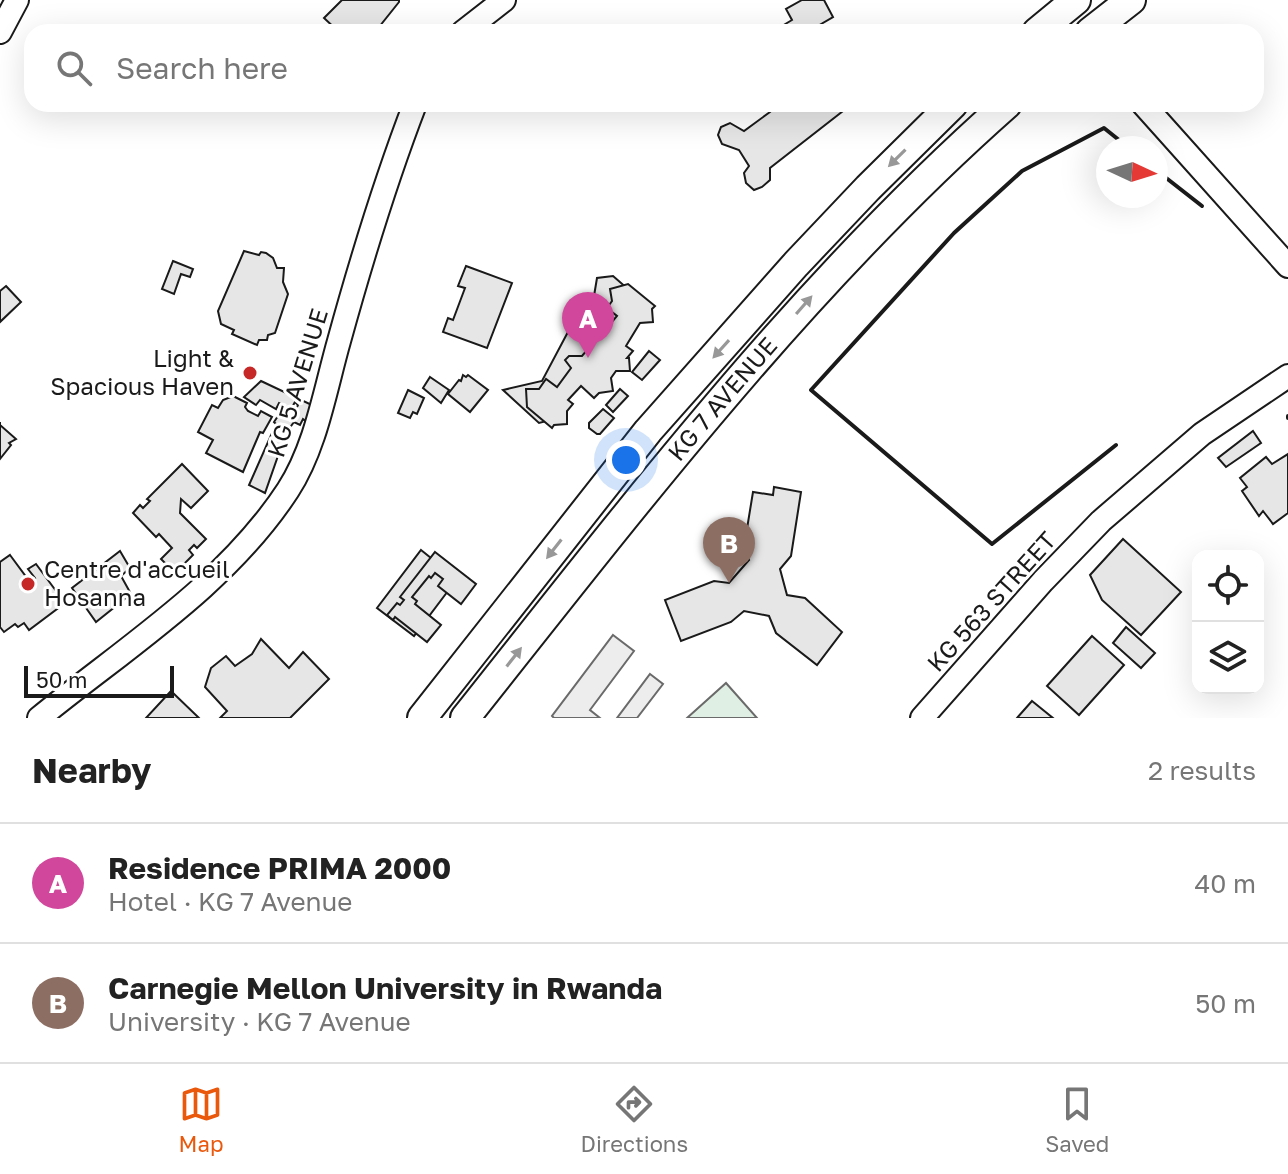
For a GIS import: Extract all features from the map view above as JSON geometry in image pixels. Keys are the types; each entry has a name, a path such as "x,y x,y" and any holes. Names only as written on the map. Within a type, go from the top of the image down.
{"main road":[{"path":"1047,24 1076,0"},
{"path":"1099,24 1131,0"},
{"name":"KG 7 AVENUE","path":"422,718 648,431 806,253 945,112"},
{"name":"KG 7 AVENUE","path":"465,718 670,462 818,289 896,208 998,112"}],"street":[{"path":"0,32 17,0"},
{"path":"473,24 504,0"},
{"path":"1076,0 1085,24"},
{"name":"KG 5 AVENUE","path":"39,718 208,584 266,522 290,488 309,448 370,232 412,112"},
{"path":"1150,112 1288,266"},
{"name":"KG 563 STREET","path":"922,718 1043,581 1101,521 1202,434 1288,376"}],"green space":[{"path":"726,683 757,718 687,718"}],"shaded area":[{"path":"613,635 634,651 590,710 600,718 554,718 552,716"},
{"path":"650,674 663,684 637,718 617,718"}],"building":[{"path":"342,0 399,0 381,24 330,24 324,18"},
{"path":"802,0 824,0 833,17 821,24 785,24 792,20 786,9"},
{"path":"770,112 842,112 770,168 770,180 754,190 746,183 744,173 749,166 739,150 722,144 718,135 721,127 730,123 744,131"},
{"path":"244,251 259,255 266,253 273,258 277,268 284,268 283,282 288,294 275,333 268,335 267,340 259,340 257,345 232,334 234,330 221,324 218,311"},
{"path":"173,261 193,269 190,277 181,274 174,294 162,289"},
{"path":"466,266 512,283 487,348 443,332 448,318 453,320 465,288 458,286"},
{"path":"613,276 636,296 642,318 619,320 607,334 623,347 621,370 606,369 556,395 555,419 539,423 503,390 542,381 569,330 586,329 598,314 593,302 597,278"},
{"path":"628,284 655,306 652,309 653,322 640,323 626,346 633,351 627,358 630,371 616,371 611,378 613,391 599,393 594,398 581,386 568,400 573,404 567,411 567,424 552,428 527,407 526,389 539,389 546,379 557,387 571,368 565,360 569,356 582,356 588,349 587,338 601,335 617,316 607,308 612,301 610,289"},
{"path":"6,286 21,302 0,322 0,291"},
{"path":"649,351 660,360 642,380 632,372"},
{"path":"463,375 468,375 488,390 470,412 448,394"},
{"path":"430,377 449,390 441,403 423,388"},
{"path":"261,381 314,406 308,423 303,419 300,425 294,422 286,433 265,493 249,485 276,424 274,422 280,413 292,418 298,405 295,402 291,409 279,403 276,409 260,400 256,405 244,397"},
{"path":"620,389 628,396 613,412 606,405"},
{"path":"408,390 424,398 417,414 413,412 410,418 398,413"},
{"path":"233,396 247,403 245,407 248,411 258,416 261,411 272,417 263,433 260,432 243,472 206,453 213,440 198,432 212,405 218,408 223,400"},
{"path":"603,409 614,418 597,434 589,428 589,423"},
{"path":"0,425 16,439 9,443 11,445 0,459"},
{"path":"1253,431 1261,443 1226,467 1218,458"},
{"path":"1288,454 1288,513 1273,524 1263,511 1259,516 1242,491 1247,487 1240,478 1266,457 1272,464"},
{"path":"182,464 208,491 191,508 181,499 180,513 206,539 197,548 194,545 189,550 193,555 175,573 161,559 172,548 159,534 156,537 133,513 140,505 143,508 150,501 147,499"},
{"path":"774,487 801,492 791,556 780,569 787,595 805,598 842,632 817,665 776,633 769,616 744,611 731,622 681,641 665,600 714,581 729,583 749,560 744,547 753,492 773,495"},
{"path":"1123,539 1181,592 1141,635 1102,600 1090,575"},
{"path":"421,550 457,579 414,636 377,608"},
{"path":"120,551 130,568 121,576 131,594 96,622 72,588"},
{"path":"435,552 476,584 461,604 438,586 443,579 435,573 431,578 429,576 412,597 417,601 415,604 441,625 427,642 395,617 393,620 387,615 404,600 400,597"},
{"path":"10,555 30,582 35,578 28,569 36,564 65,603 29,630 24,623 18,627 15,624 4,632 0,627 0,562"},
{"path":"1126,627 1155,653 1141,668 1113,643"},
{"path":"1092,636 1124,665 1079,715 1047,686"},
{"path":"261,639 289,668 303,652 329,679 290,718 220,718 227,711 205,687 211,668 226,656 235,666 252,654"},
{"path":"171,691 199,718 146,718"},
{"path":"1032,701 1053,718 1017,718"}],"wall":[{"path":"1114,136 1104,128 1022,171 954,233 811,390 992,544 1116,445"},
{"path":"1168,179 1202,206"}],"place":[{"name":"Residence PRIMA 2000","path":"588,358"},
{"name":"Light & Spacious Haven","path":"250,373"},
{"name":"Carnegie Mellon University in Rwanda","path":"729,583"},
{"name":"Centre d'accueil Hosanna","path":"28,584"}]}
